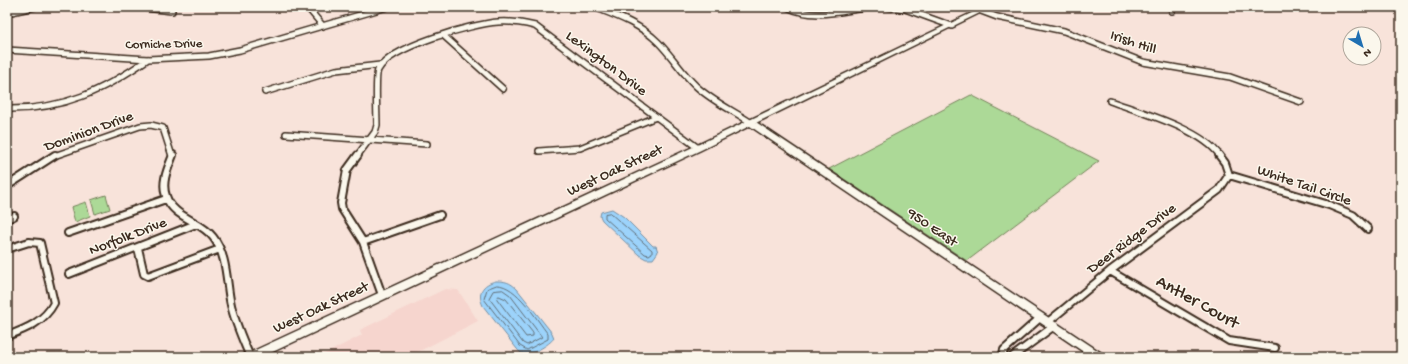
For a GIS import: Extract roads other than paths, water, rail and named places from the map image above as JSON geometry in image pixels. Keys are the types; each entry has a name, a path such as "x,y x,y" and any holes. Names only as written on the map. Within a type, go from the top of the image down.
{"main road":[{"name":"West Oak Street","path":"251,357 698,148 985,9"}],"street":[{"path":"7,14 34,7"},
{"path":"136,7 172,11"},
{"path":"307,7 323,26"},
{"name":"Corniche Drive","path":"7,50 148,59 209,56 240,50 387,7"},
{"path":"594,7 626,20 647,32 663,47 685,76 703,92 750,122"},
{"path":"786,7 800,14 817,15 873,7"},
{"path":"888,7 912,11 952,26"},
{"name":"Irish Hill","path":"985,9 997,17 1064,31 1143,62 1230,77 1301,102"},
{"name":"Lexington Drive","path":"380,65 401,50 492,23 515,22 535,26 698,148"},
{"path":"444,36 503,89"},
{"path":"7,109 45,107 89,95 119,80 148,59"},
{"path":"265,92 338,68 356,65 380,65"},
{"path":"380,65 376,71 375,82 378,117 375,132 367,140 347,170 341,197 342,209 364,242 382,295"},
{"path":"1110,101 1184,130 1201,139 1217,152 1225,162 1229,175"},
{"path":"539,151 558,151 580,148 656,117"},
{"name":"950 East","path":"750,122 1099,357"},
{"name":"Dominion Drive","path":"7,186 55,155 140,126 152,125 163,128 173,154 163,180 166,198"},
{"path":"286,134 427,144"},
{"name":"White Tail Circle","path":"1229,175 1329,206 1352,215 1368,229"},
{"name":"Deer Ridge Drive","path":"1048,322 1110,271 1218,190 1229,175"},
{"path":"68,233 166,198 174,210 213,237 220,249 231,306 251,357"},
{"path":"364,242 440,215"},
{"path":"7,219 14,216"},
{"name":"Norfolk Drive","path":"69,274 196,224"},
{"path":"7,249 35,241 40,243 54,303 52,308 40,320 7,336"},
{"path":"138,248 144,274 148,276 220,249"},
{"name":"Antler Court","path":"1110,271 1229,341 1275,348"},
{"path":"1002,357 1004,350 1048,322"},
{"path":"1012,357 1048,322"}],"water":[{"path":"612,209 624,217 653,246 656,246 658,252 653,259 646,259 639,255 602,220 600,216 601,212"},
{"path":"491,282 507,282 517,289 552,333 554,338 552,341 535,352 526,354 520,352 483,306 481,301 481,293 484,287"}]}
